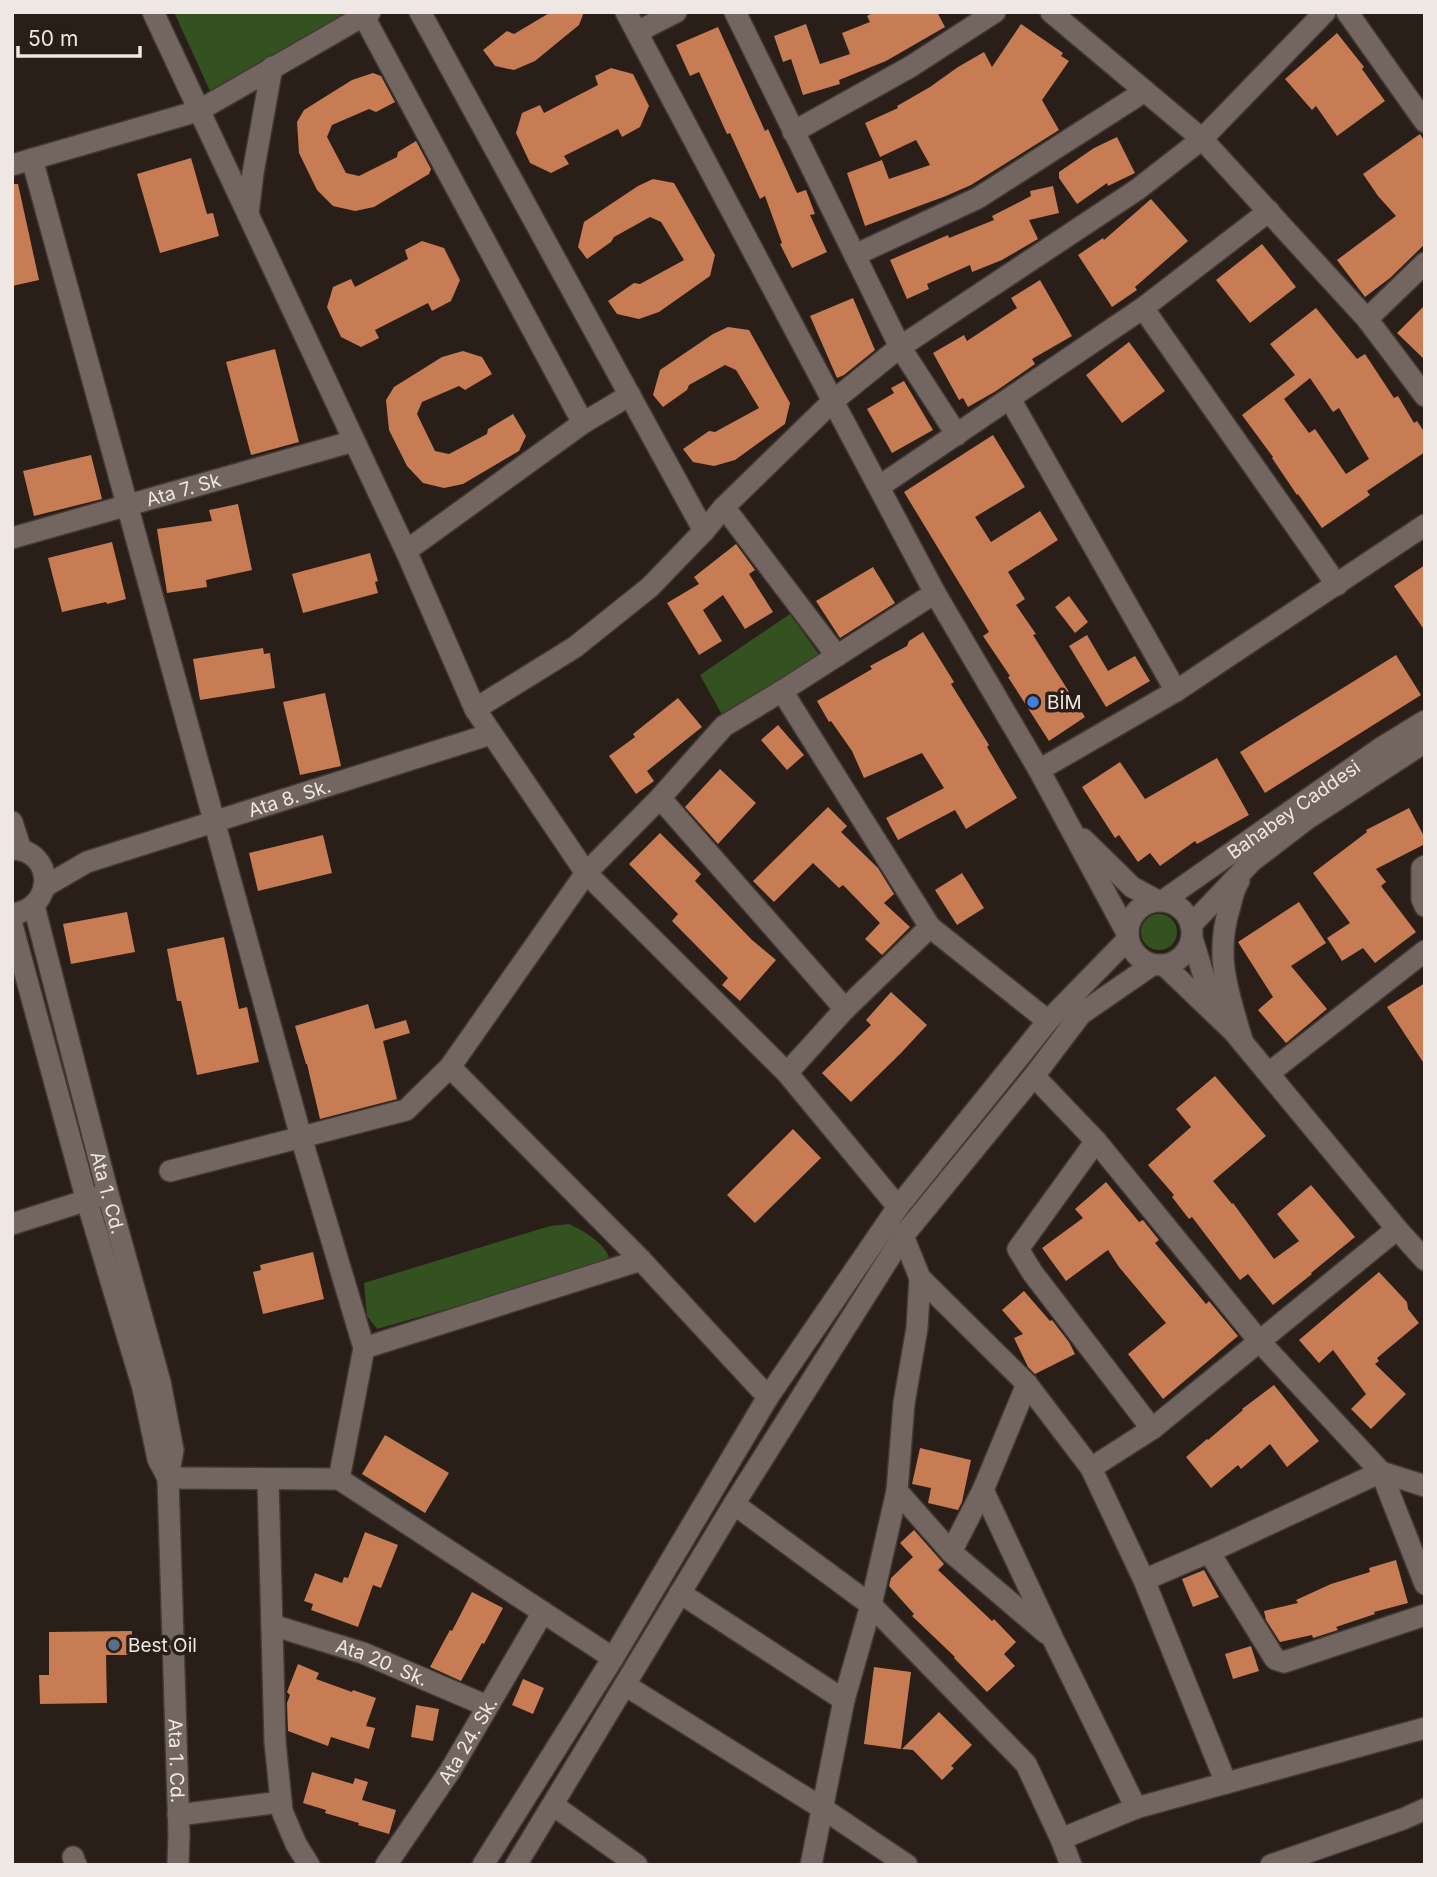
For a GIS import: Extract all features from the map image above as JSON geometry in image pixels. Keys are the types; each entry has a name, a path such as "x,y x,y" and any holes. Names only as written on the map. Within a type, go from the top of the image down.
{"street":[{"path":"153,12 406,551 475,709 586,873 787,1073 898,1207"},
{"path":"420,12 704,531"},
{"path":"626,12 935,593 1072,828 1136,955 1143,961 1158,965 1238,1037 1425,1259"},
{"path":"637,32 676,12"},
{"path":"735,12 900,347 957,435"},
{"path":"793,132 910,67 995,12"},
{"path":"1051,12 1202,139 1367,318 1425,396"},
{"path":"475,709 575,647 650,587 724,507 833,401 900,347 1138,189 1202,139 1325,12"},
{"path":"1347,12 1425,122"},
{"path":"339,1479 364,1348 301,1137 127,506 22,162 198,111 367,14 583,424"},
{"path":"248,214 272,67"},
{"path":"855,255 978,198 1145,91"},
{"path":"880,486 1143,308 1269,211"},
{"path":"1367,318 1425,263"},
{"path":"1143,308 1337,585"},
{"path":"406,551 583,424 630,395"},
{"path":"1010,399 1176,691"},
{"name":"Ata 7. Sk","path":"12,538 355,441"},
{"path":"724,507 836,656"},
{"path":"1039,770 1176,691 1425,525"},
{"path":"170,1171 406,1110 450,1067 586,873 660,798 724,726 935,593"},
{"path":"782,691 930,926 1048,1021"},
{"name":"Bahabey Caddesi","path":"1160,900 1381,748 1425,721"},
{"name":"Ata 8. Sk.","path":"87,862 492,734"},
{"name":"Bahabey Caddesi","path":"1192,932 1252,861 1307,819 1425,742"},
{"path":"660,798 845,1009"},
{"path":"12,822 24,854 45,876 41,897 34,906 24,912 12,914"},
{"path":"1072,828 1132,887 1182,908 1188,916 1206,980 1238,1037"},
{"path":"24,854 87,862"},
{"path":"1238,1037 1222,961 1223,935 1236,885 1252,861"},
{"path":"44,887 87,862"},
{"path":"1425,866 1422,868 1422,899 1425,906"},
{"path":"483,1865 613,1658 768,1397 898,1207 1048,1021 1127,936 1128,923 1139,908 1160,900"},
{"name":"Ata 1. Cd.","path":"34,906 108,1194 160,1382 173,1450 168,1478 178,1865"},
{"name":"Ata 1. Cd.","path":"12,925 87,1201 143,1388 158,1459 168,1478"},
{"path":"787,1073 845,1009 930,926"},
{"path":"516,1865 734,1504 903,1236 1082,1014 1158,965 1174,962 1188,948 1192,932"},
{"path":"1269,1073 1425,951"},
{"path":"450,1067 641,1259 768,1397"},
{"path":"1034,1076 1096,1141 1260,1342 1381,1472 1424,1578"},
{"path":"1096,1141 1018,1249 1032,1272 1152,1429"},
{"path":"12,1224 108,1194"},
{"path":"1091,1468 1152,1429 1397,1229"},
{"path":"903,1236 920,1278 1027,1384 1091,1468 1144,1580 1226,1783"},
{"path":"364,1348 641,1259"},
{"path":"811,1865 844,1699 871,1605 897,1491 904,1403 917,1328 920,1278"},
{"path":"951,1552 983,1490 1027,1384"},
{"path":"1144,1580 1381,1472 1425,1486"},
{"path":"168,1478 339,1479 613,1658"},
{"path":"268,1479 275,1742 281,1802 296,1844 309,1865"},
{"path":"983,1490 1136,1808"},
{"path":"897,1491 951,1552 1053,1639"},
{"path":"734,1504 871,1605 1026,1764 1071,1865"},
{"path":"1209,1552 1275,1659 1284,1662 1425,1615"},
{"path":"680,1593 844,1699"},
{"name":"Ata 24. Sk.","path":"386,1865 450,1772 542,1612"},
{"name":"Ata 20. Sk.","path":"272,1625 363,1653 487,1706"},
{"path":"625,1685 822,1808 907,1865"},
{"path":"1061,1839 1136,1808 1425,1728"},
{"path":"195,1865 179,1825 281,1802"},
{"path":"553,1805 637,1865"},
{"path":"1270,1865 1307,1859 1425,1809"}],"green space":[{"path":"174,12 353,12 210,91"},
{"path":"790,614 821,657 725,720 700,675"},
{"path":"1159,914 1172,919 1177,932 1172,945 1159,950 1146,945 1141,932 1146,919"},
{"path":"569,1224 601,1245 609,1256 610,1263 377,1329 367,1316 364,1283 550,1226"}],"building":[{"path":"551,12 584,12 579,25 535,61 514,70 495,66 483,50 507,31 514,34"},
{"path":"874,12 937,12 945,27 886,61 839,80 840,84 803,95 791,59 783,62 774,36 806,24 820,64 850,54 842,33 870,22 867,16"},
{"path":"1021,24 1063,53 1061,56 1069,61 1042,100 1059,130 971,185 865,226 847,173 882,160 889,179 930,165 916,140 880,157 865,123 898,108 897,106 984,52 992,67"},
{"path":"718,27 765,131 768,129 797,193 806,190 815,214 810,215 827,252 792,268 780,244 782,243 765,196 760,199 699,72 690,76 676,45"},
{"path":"1337,33 1364,67 1362,69 1385,101 1337,136 1316,106 1312,110 1285,79"},
{"path":"611,68 633,74 649,106 640,127 622,137 618,129 564,156 569,164 551,173 530,163 516,133 522,113 540,105 544,113 598,85 595,76"},
{"path":"373,73 381,76 395,102 376,112 369,109 332,125 327,137 346,173 359,176 397,157 398,152 416,141 431,169 429,174 374,207 355,211 333,206 317,190 299,153 297,122 304,110 352,80"},
{"path":"1420,134 1425,142 1425,244 1390,278 1365,297 1337,260 1396,216 1363,174"},
{"path":"1117,137 1135,173 1108,186 1107,183 1077,204 1059,178 1059,172 1094,148"},
{"path":"191,158 207,214 213,213 219,236 160,253 137,174"},
{"path":"653,179 674,183 715,255 710,276 659,312 639,319 617,314 608,301 634,283 640,284 684,260 661,222 650,217 614,237 587,259 578,247 584,222"},
{"path":"12,184 18,184 39,280 12,286"},
{"path":"1053,186 1059,213 1029,220 1038,239 1002,260 972,272 970,265 927,284 929,289 907,299 890,260 948,235 949,238 994,220 992,216 1031,196 1030,191"},
{"path":"1151,199 1188,241 1135,287 1137,290 1112,307 1078,255 1103,238 1104,240"},
{"path":"422,241 444,248 460,280 451,301 432,311 428,303 375,330 379,338 361,347 341,337 327,307 333,287 351,279 355,287 408,259 405,250"},
{"path":"1262,244 1296,287 1250,323 1216,280"},
{"path":"1040,280 1072,336 1032,359 1035,364 968,407 963,398 959,400 933,353 964,335 967,341 1017,308 1011,298"},
{"path":"853,298 875,350 837,378 810,316"},
{"path":"1425,305 1425,360 1397,333"},
{"path":"1316,308 1357,359 1365,354 1394,398 1398,396 1414,423 1417,421 1425,433 1425,452 1367,491 1370,495 1322,528 1242,415 1295,375 1270,344","holes":["1310,378 1333,412 1339,408 1369,459 1346,474 1315,429 1309,433 1284,399"]},
{"path":"728,327 749,330 790,403 785,424 735,460 714,466 693,462 683,449 709,431 715,432 759,408 736,370 725,365 689,385 687,390 663,407 653,395 660,370 713,334"},
{"path":"1129,342 1165,391 1122,423 1086,375"},
{"path":"275,349 299,442 251,455 226,362"},
{"path":"463,351 482,357 492,374 465,390 459,386 422,402 417,414 435,451 449,454 487,434 488,429 513,414 526,436 519,451 463,484 444,488 423,483 407,466 389,430 386,400 394,387 442,357"},
{"path":"904,381 933,430 892,453 867,409 894,393 891,388"},
{"path":"993,435 1025,487 975,517 991,542 1040,511 1058,540 1008,572 1025,599 1016,605 1085,717 1049,741 983,636 989,632 904,492"},
{"path":"91,455 102,499 34,516 23,471"},
{"path":"238,504 252,570 206,580 207,587 167,593 157,529 212,521 209,510"},
{"path":"112,542 126,599 62,612 48,558"},
{"path":"736,544 755,570 749,574 773,612 745,629 723,595 703,610 722,641 699,655 667,603 699,584 694,577"},
{"path":"370,553 378,581 375,582 378,593 303,613 292,574"},
{"path":"1425,565 1425,631 1394,586"},
{"path":"873,567 895,603 840,638 816,601"},
{"path":"1069,596 1088,622 1075,633 1055,607"},
{"path":"923,632 954,682 951,684 989,745 987,747 1017,798 966,829 955,810 898,840 886,818 944,788 922,753 864,778 852,751 831,721 829,722 817,701 872,669 870,666 907,646 909,641"},
{"path":"1087,635 1108,671 1135,656 1150,681 1106,707 1069,646"},
{"path":"263,648 264,654 270,653 275,688 200,700 193,659"},
{"path":"1396,655 1421,695 1265,793 1240,752"},
{"path":"325,693 341,766 300,775 283,702"},
{"path":"678,698 702,727 647,771 654,781 636,794 609,756 635,737 633,734"},
{"path":"778,725 804,755 787,770 761,740"},
{"path":"1217,758 1249,815 1197,844 1195,841 1160,866 1150,853 1138,862 1119,835 1115,838 1082,787 1120,762 1145,799"},
{"path":"720,769 756,803 718,844 685,807"},
{"path":"828,807 847,826 841,832 878,868 894,894 884,903 910,927 882,955 865,939 880,923 843,885 839,888 813,863 774,902 753,881"},
{"path":"1409,808 1425,838 1425,844 1376,869 1386,882 1381,886 1416,932 1375,963 1363,948 1342,961 1327,938 1350,923 1313,873 1367,832 1366,830"},
{"path":"660,833 701,874 695,881 752,940 776,960 740,1001 722,985 728,978 672,921 678,914 629,864"},
{"path":"323,835 332,873 258,891 249,853"},
{"path":"962,873 984,908 957,925 935,890"},
{"path":"1299,902 1326,943 1291,966 1327,1009 1286,1043 1258,1010 1273,997 1238,942"},
{"path":"127,912 135,952 71,964 63,924"},
{"path":"224,937 239,1009 247,1007 259,1062 197,1075 181,1001 177,1001 167,949"},
{"path":"1425,983 1425,1065 1387,1007"},
{"path":"891,992 927,1025 851,1102 822,1073 871,1025 866,1020"},
{"path":"368,1004 375,1029 406,1020 410,1033 383,1041 397,1099 320,1119 295,1026"},
{"path":"1215,1076 1266,1136 1213,1181 1233,1203 1274,1259 1299,1241 1277,1214 1311,1185 1355,1237 1273,1305 1248,1274 1240,1280 1148,1165 1191,1127 1176,1109"},
{"path":"793,1129 821,1158 755,1223 727,1195"},
{"path":"1106,1182 1139,1222 1143,1220 1159,1240 1155,1243 1206,1304 1209,1301 1238,1336 1163,1399 1128,1354 1166,1323 1108,1250 1066,1281 1042,1248 1083,1218 1075,1209"},
{"path":"313,1252 324,1299 263,1314 253,1272 261,1270 260,1265"},
{"path":"1379,1272 1407,1302 1408,1309 1419,1323 1377,1358 1379,1361 1375,1364 1406,1394 1371,1429 1351,1409 1366,1394 1333,1350 1319,1363 1299,1340"},
{"path":"1024,1291 1050,1321 1052,1320 1075,1354 1035,1374 1028,1367 1014,1338 1023,1334 1002,1310"},
{"path":"1274,1385 1319,1441 1287,1467 1270,1444 1241,1469 1238,1465 1211,1488 1186,1457"},
{"path":"385,1435 449,1473 425,1513 362,1474"},
{"path":"920,1448 971,1460 958,1510 928,1503 931,1488 912,1484"},
{"path":"914,1530 944,1564 938,1570 1016,1642 1004,1654 1015,1666 987,1692 912,1616 914,1614 889,1586 891,1578 913,1557 900,1543"},
{"path":"365,1532 398,1545 381,1588 373,1585 358,1627 311,1610 313,1604 304,1601 315,1573 342,1583 344,1577 348,1578"},
{"path":"1396,1560 1408,1603 1374,1612 1375,1614 1336,1627 1338,1630 1313,1638 1312,1635 1280,1642 1266,1620 1264,1611 1298,1603 1296,1600 1331,1584 1370,1572 1369,1568"},
{"path":"1204,1570 1219,1597 1193,1607 1182,1579"},
{"path":"472,1592 503,1608 461,1681 430,1667"},
{"path":"132,1631 132,1655 106,1655 107,1703 40,1704 39,1675 49,1675 49,1632"},
{"path":"1251,1646 1259,1671 1233,1679 1225,1654"},
{"path":"298,1664 319,1673 316,1679 376,1698 366,1726 375,1728 369,1749 331,1737 328,1746 288,1731 287,1703 290,1695 287,1692"},
{"path":"874,1667 911,1672 901,1749 864,1744"},
{"path":"523,1679 544,1688 533,1714 512,1705"},
{"path":"416,1705 439,1709 433,1741 411,1737"},
{"path":"939,1712 972,1745 951,1766 954,1768 942,1780 913,1750 902,1749"},
{"path":"312,1772 353,1784 355,1778 368,1782 362,1800 396,1810 389,1834 303,1803"}],"place":[{"name":"BİM","path":"1033,702"},
{"name":"Best Oil","path":"114,1645"}]}
